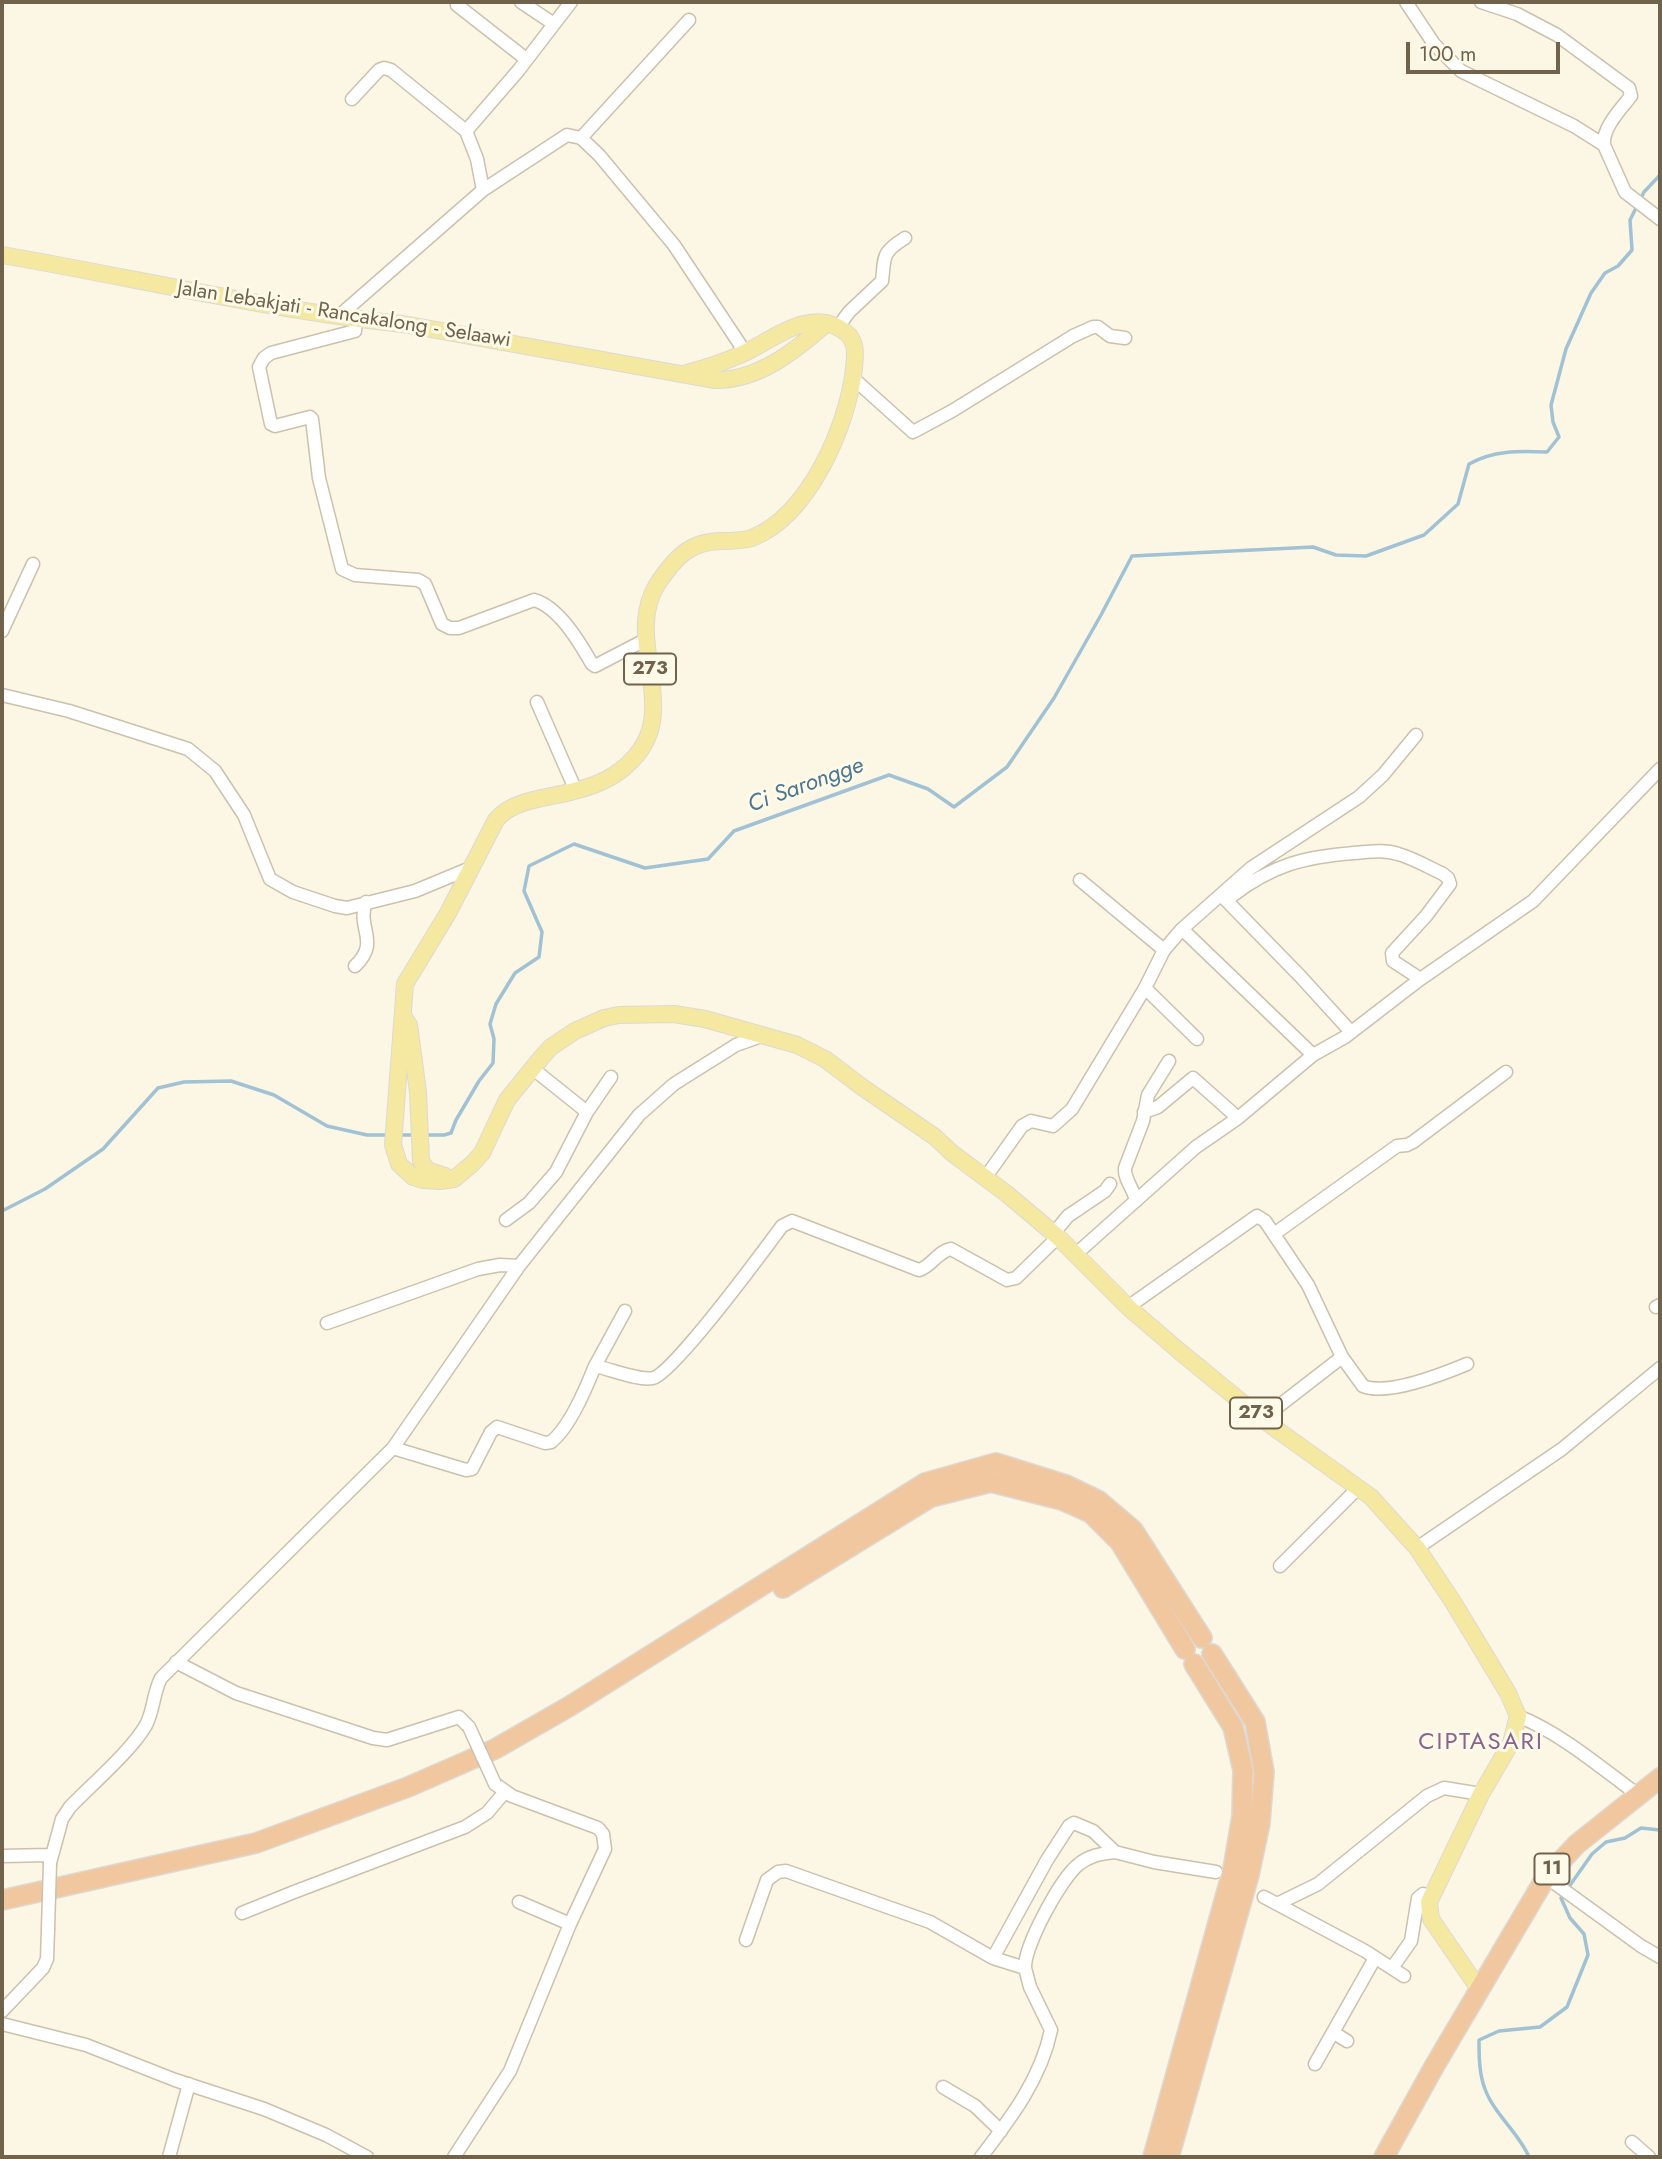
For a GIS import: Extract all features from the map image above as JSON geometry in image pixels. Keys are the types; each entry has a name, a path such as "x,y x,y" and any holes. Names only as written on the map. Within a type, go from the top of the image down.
{"highway":[{"path":"2,1900 256,1843 408,1787 495,1749 570,1706 925,1483 996,1463 1066,1485 1100,1501 1133,1530 1255,1722 1264,1772 1260,1824 1249,1875 1169,2157"},
{"path":"2,1910 271,1849 431,1790 576,1717 931,1497 991,1482 1062,1500 1091,1513 1120,1542 1233,1727 1243,1770 1242,1816 1233,1868 1153,2157"},
{"name":"11","path":"1384,2157 1479,1989 1577,1844 1660,1778"}],"main road":[{"name":"Jalan Lebakjati - Rancakalong - Selaawi","path":"2,255 163,286 356,319 403,324 687,373 714,380 730,380 749,375 832,325"},
{"name":"Jalan Lebakjati - Rancakalong - Selaawi","path":"687,373 713,366 804,323 832,325"},
{"name":"273","path":"832,325 847,333 856,347 854,379 839,430 796,504 785,517 763,533 748,539 701,543 689,548 651,595 645,623 645,640 654,701 650,732 640,752 625,767 608,778 576,791 509,808 496,820 474,867 405,984 393,1135 394,1155 413,1177 440,1181 454,1179 482,1153 507,1100 551,1047 575,1031 618,1014 674,1014 694,1017 797,1045 825,1059 934,1137 1056,1235 1128,1307 1262,1419 1359,1487 1417,1548 1484,1652 1518,1716"},
{"name":"273","path":"401,1014 409,1025 411,1037 418,1092 421,1161 427,1170 454,1179"},
{"path":"1479,1989 1431,1919 1428,1908 1430,1896 1481,1794 1511,1742 1518,1716"}],"street":[{"path":"521,2 554,24"},
{"path":"466,131 570,2"},
{"path":"1406,2 1434,44 1461,71 1574,126 1604,145"},
{"path":"1481,2 1517,15 1556,35 1631,90 1631,96 1603,139 1604,145 1625,192 1660,219"},
{"path":"457,5 526,58"},
{"path":"581,138 689,20"},
{"path":"352,99 379,70 391,70 466,131 477,159 483,190"},
{"path":"339,316 483,190 567,135 581,138 599,155 674,245 745,352"},
{"path":"832,325 882,281 883,256 889,248 905,238"},
{"path":"356,319 355,331 284,349 264,358 259,366 271,424 275,426 312,418 319,478 342,569 355,575 418,580 425,584 442,624 450,628 459,628 534,600 540,601 562,620 595,666 645,640"},
{"path":"854,379 900,424 913,432 1088,329 1098,327 1110,335 1125,338"},
{"path":"2,631 33,564"},
{"path":"2,695 69,711 188,749 215,771 244,815 270,879 293,892 346,908 415,891 474,867"},
{"path":"537,702 576,791"},
{"path":"1224,899 1251,868 1359,797 1383,775 1416,735"},
{"path":"1076,1254 1196,1147 1238,1118 1313,1055 1351,1032 1419,980 1533,901 1660,769"},
{"path":"985,1178 1022,1126 1031,1121 1054,1126 1072,1109 1145,988 1164,950 1182,929 1246,885 1286,865 1312,857 1373,851 1399,854 1443,874 1450,881 1448,889 1392,953 1393,961 1419,980"},
{"path":"1246,885 1251,868"},
{"path":"1080,880 1164,950"},
{"path":"1224,899 1351,1032"},
{"path":"355,966 368,951 369,942 362,914 366,902"},
{"path":"1182,929 1313,1055"},
{"path":"1145,988 1198,1039"},
{"path":"2,2011 43,1968 47,1959 50,1859 62,1819 70,1807 142,1732 151,1715 158,1684 176,1662 393,1448 519,1266 639,1115 674,1084 736,1045 764,1035"},
{"path":"1136,1201 1135,1191 1125,1176 1125,1168 1143,1121 1148,1095 1169,1061"},
{"path":"532,1068 587,1112"},
{"path":"1273,1234 1389,1151 1413,1142 1506,1072"},
{"path":"506,1220 544,1188 565,1156 587,1112 611,1077"},
{"path":"1144,1112 1158,1107 1193,1078 1238,1118"},
{"path":"595,1366 643,1378 660,1376 714,1317 782,1226 788,1222 792,1221 919,1270 944,1251 951,1249 1007,1280 1016,1278 1056,1235 1068,1216 1105,1191 1110,1184"},
{"path":"1128,1307 1256,1216 1263,1219 1308,1284 1342,1357 1359,1382 1368,1388 1430,1380 1467,1364"},
{"path":"327,1323 478,1269 500,1265 519,1266"},
{"path":"393,1448 466,1470 472,1469 491,1432 497,1427 545,1443 551,1442 561,1432 587,1387 595,1366 625,1311"},
{"path":"1262,1419 1342,1357"},
{"path":"1417,1548 1562,1449 1660,1368"},
{"path":"1280,1566 1359,1487"},
{"path":"176,1662 236,1693 373,1738 387,1740 459,1717 469,1727 499,1788 598,1828 603,1834 605,1849 570,1924 507,2078 454,2157"},
{"path":"1518,1716 1560,1737 1637,1795"},
{"path":"242,1913 465,1827 487,1813 499,1788"},
{"path":"1278,1904 1318,1884 1427,1796 1444,1788 1481,1794"},
{"path":"993,1958 1047,1860 1069,1826 1074,1823 1093,1831 1115,1852"},
{"path":"981,2157 1034,2079 1051,2030 1030,1986 1025,1968 1026,1952 1068,1875 1091,1856 1115,1852 1154,1862 1216,1872"},
{"path":"2,1856 50,1859"},
{"path":"746,1940 767,1880 778,1872 786,1871 930,1922 993,1958 1025,1968"},
{"path":"1553,1882 1660,1957"},
{"path":"1392,1968 1411,1941 1418,1898 1423,1894 1430,1896"},
{"path":"1264,1897 1404,1976"},
{"path":"519,1902 570,1924"},
{"path":"1315,2064 1375,1958"},
{"path":"2,2024 86,2045 307,2126 368,2157"},
{"path":"1334,2033 1347,2041"},
{"path":"169,2157 189,2084"},
{"path":"943,2087 975,2106 1001,2131"},
{"path":"1632,2142 1649,2157"}],"waterway":[{"name":"Ci Sarongge","path":"426,1135 451,1133 479,1081 493,1063 494,1039 490,1024 496,1004 515,973 539,957 542,932 524,891 529,866 574,844 645,868 708,859 734,831 889,775 928,789 954,807 1007,767 1054,698 1132,556 1313,547 1336,555 1366,556 1424,535 1458,504 1469,464 1497,454 1547,452 1559,437 1553,422 1551,405 1566,349 1591,293 1605,273 1618,266 1632,250 1630,220 1644,192 1660,175"},
{"name":"Ci Sarongge","path":"2,1211 45,1189 103,1149 158,1088 184,1082 231,1081 274,1095 327,1126 367,1135 390,1135"},
{"name":"Ci Sarongge","path":"398,1135 415,1135"},
{"path":"1529,2157 1494,2107 1485,2089 1480,2071 1479,2040 1499,2031 1540,2027 1567,2007 1588,1955 1584,1934 1570,1918 1561,1898 1592,1854 1606,1842 1625,1838 1641,1828 1660,1830"}],"district":[{"name":"CIPTASARI","path":"1481,1743"}]}
